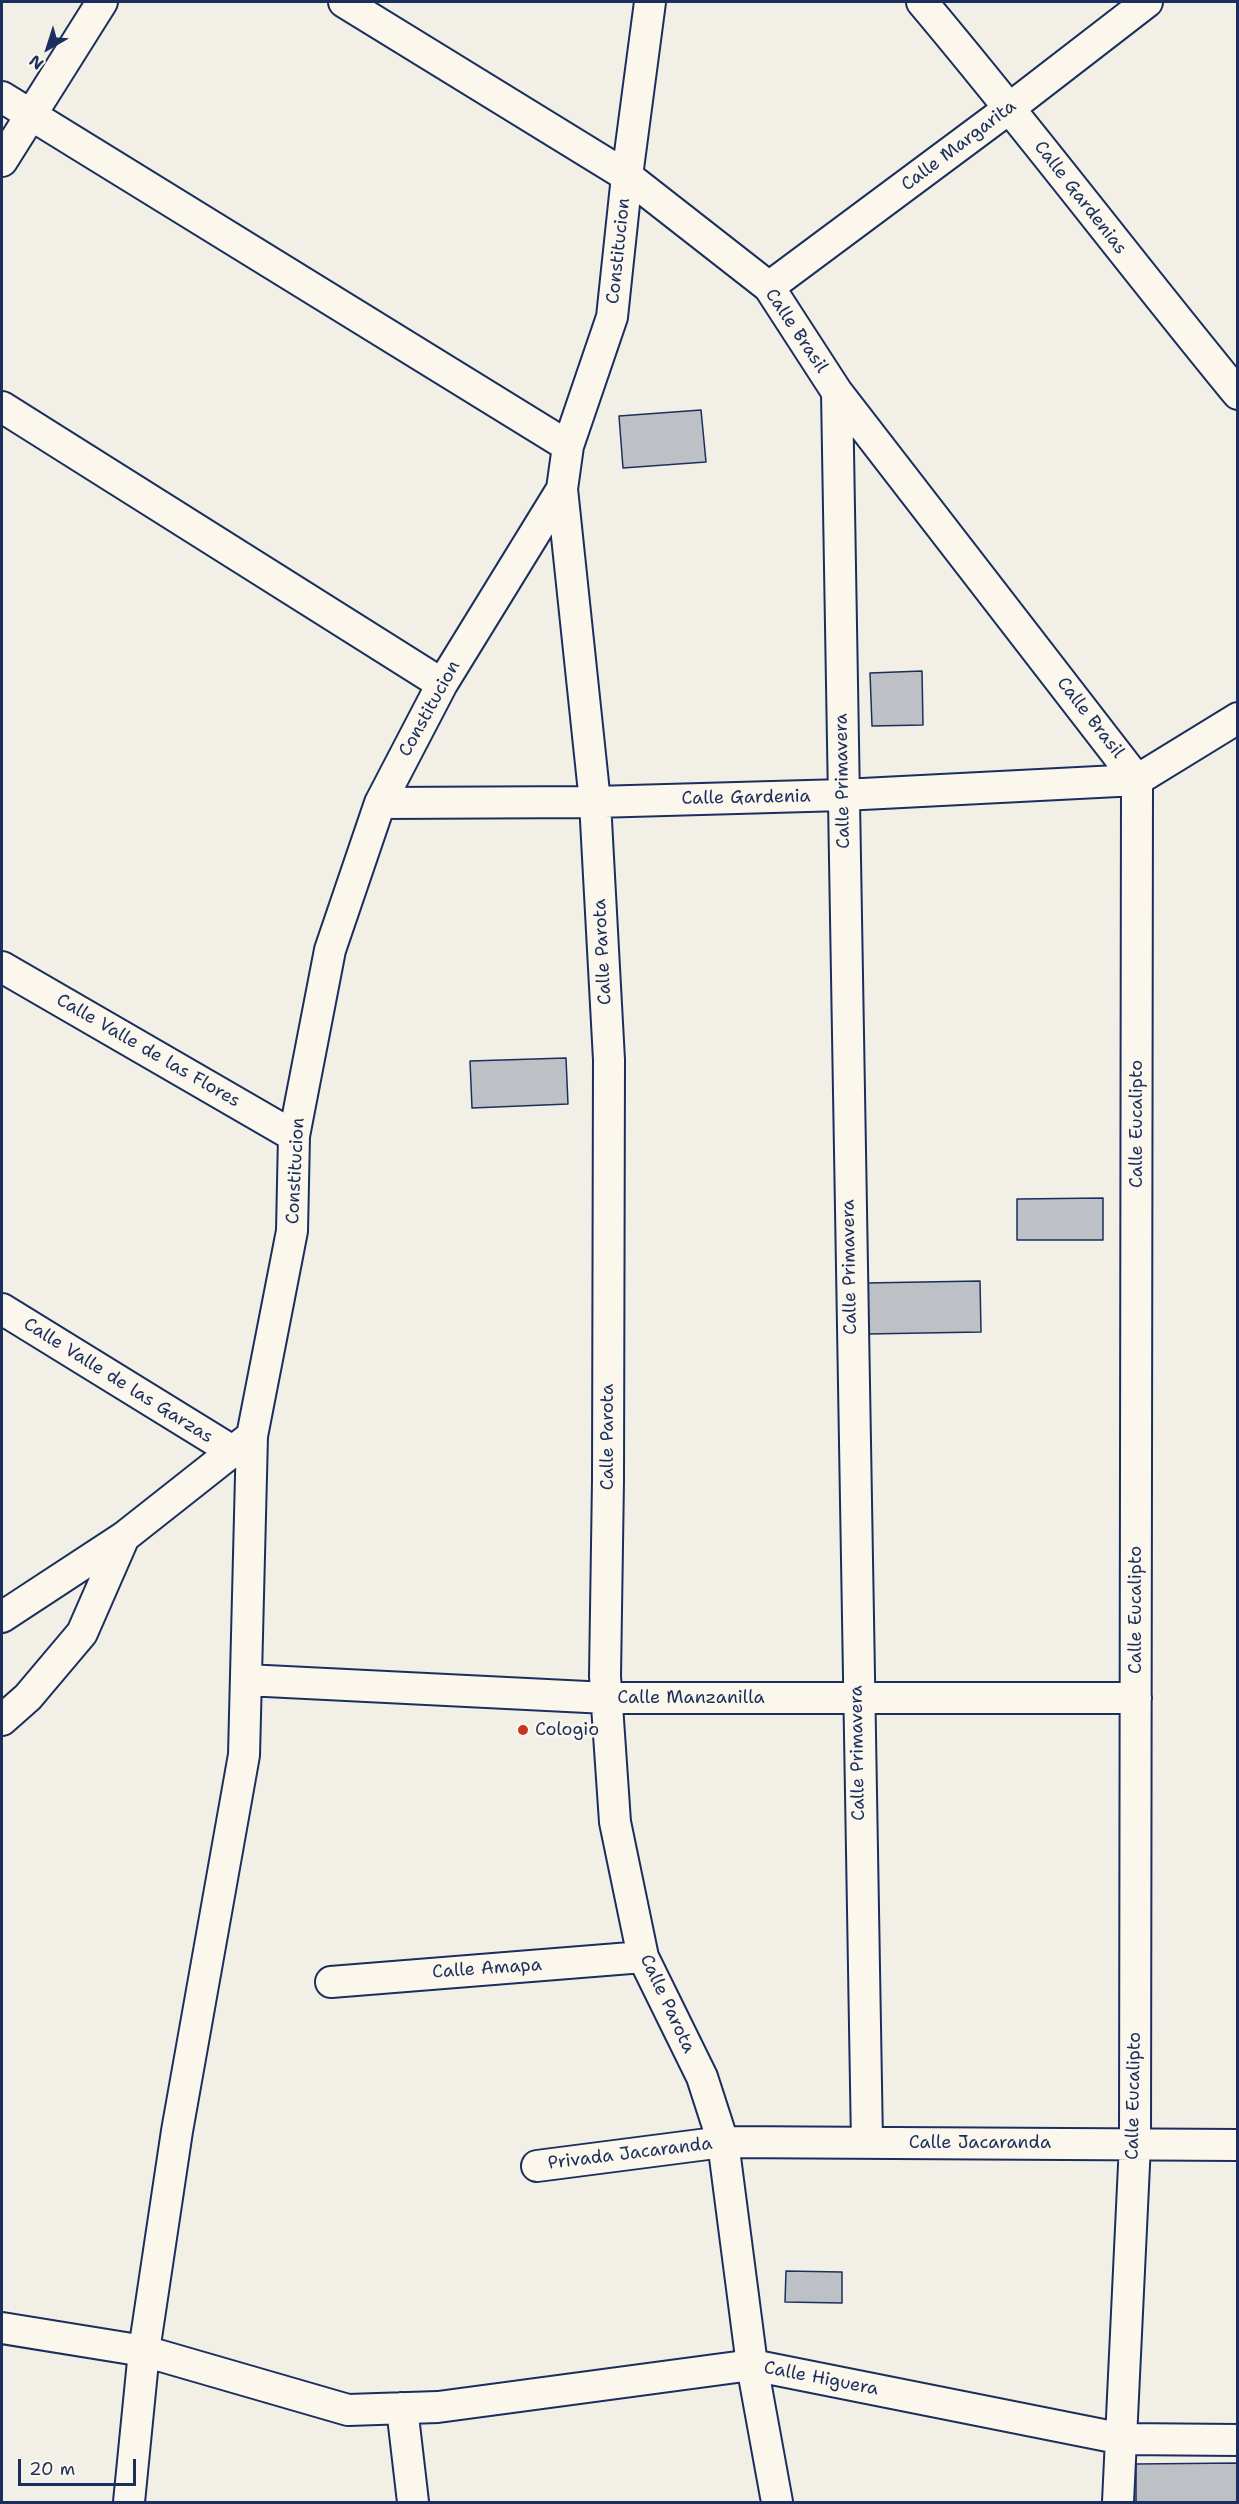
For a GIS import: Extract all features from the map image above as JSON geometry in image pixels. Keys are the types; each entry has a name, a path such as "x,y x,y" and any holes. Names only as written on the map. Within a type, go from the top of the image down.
{"street":[{"path":"2,161 102,2"},
{"name":"Calle Brasil","path":"344,2 627,176 769,287 837,392 1137,780"},
{"name":"Constitucion","path":"129,2502 144,2351 177,2130 244,1755 246,1680 243,1444 292,1231 294,1136 330,950 380,803 442,684 562,489 568,446 612,317 627,176 650,2"},
{"name":"Calle Gardenias","path":"922,2 1011,108 1127,259 1238,394"},
{"name":"Calle Margarita","path":"769,287 1011,108 1148,2"},
{"path":"2,98 568,446"},
{"name":"Calle Primavera","path":"837,392 857,1698 867,2142"},
{"path":"2,407 442,684"},
{"name":"Calle Parota","path":"562,489 595,802 609,1060 607,1698 615,1822 643,1957 702,2077 723,2142 752,2366 777,2502"},
{"name":"Calle Gardenia","path":"380,803 595,802 843,795 1137,780 1238,718"},
{"name":"Calle Eucalipto","path":"1118,2502 1123,2439 1135,2144 1137,780"},
{"name":"Calle Valle de las Flores","path":"2,966 294,1136"},
{"name":"Calle Valle de las Garzas","path":"2,1309 243,1444"},
{"path":"2,1617 124,1537 243,1444"},
{"path":"2,1720 28,1698 82,1633 124,1537"},
{"name":"Calle Manzanilla","path":"246,1680 607,1698 1136,1698"},
{"name":"Calle Amapa","path":"331,1982 643,1957"},
{"name":"Calle Jacaranda","path":"723,2142 1238,2145"},
{"name":"Privada Jacaranda","path":"537,2166 723,2142"},
{"name":"Calle Higuera","path":"2,2328 144,2351 348,2409 438,2407 752,2366 1123,2439 1238,2440"},
{"path":"402,2408 413,2502"}],"building":[{"path":"701,410 706,462 623,468 619,416"},
{"path":"922,671 923,725 872,726 870,673"},
{"path":"566,1058 568,1104 472,1108 470,1061"},
{"path":"1103,1198 1103,1240 1017,1240 1017,1199"},
{"path":"980,1281 981,1332 867,1334 865,1283"},
{"path":"786,2271 842,2272 842,2303 785,2302"},
{"path":"1238,2463 1238,2502 1136,2502 1136,2464"}],"place":[{"name":"Cologio","path":"523,1730"}]}
